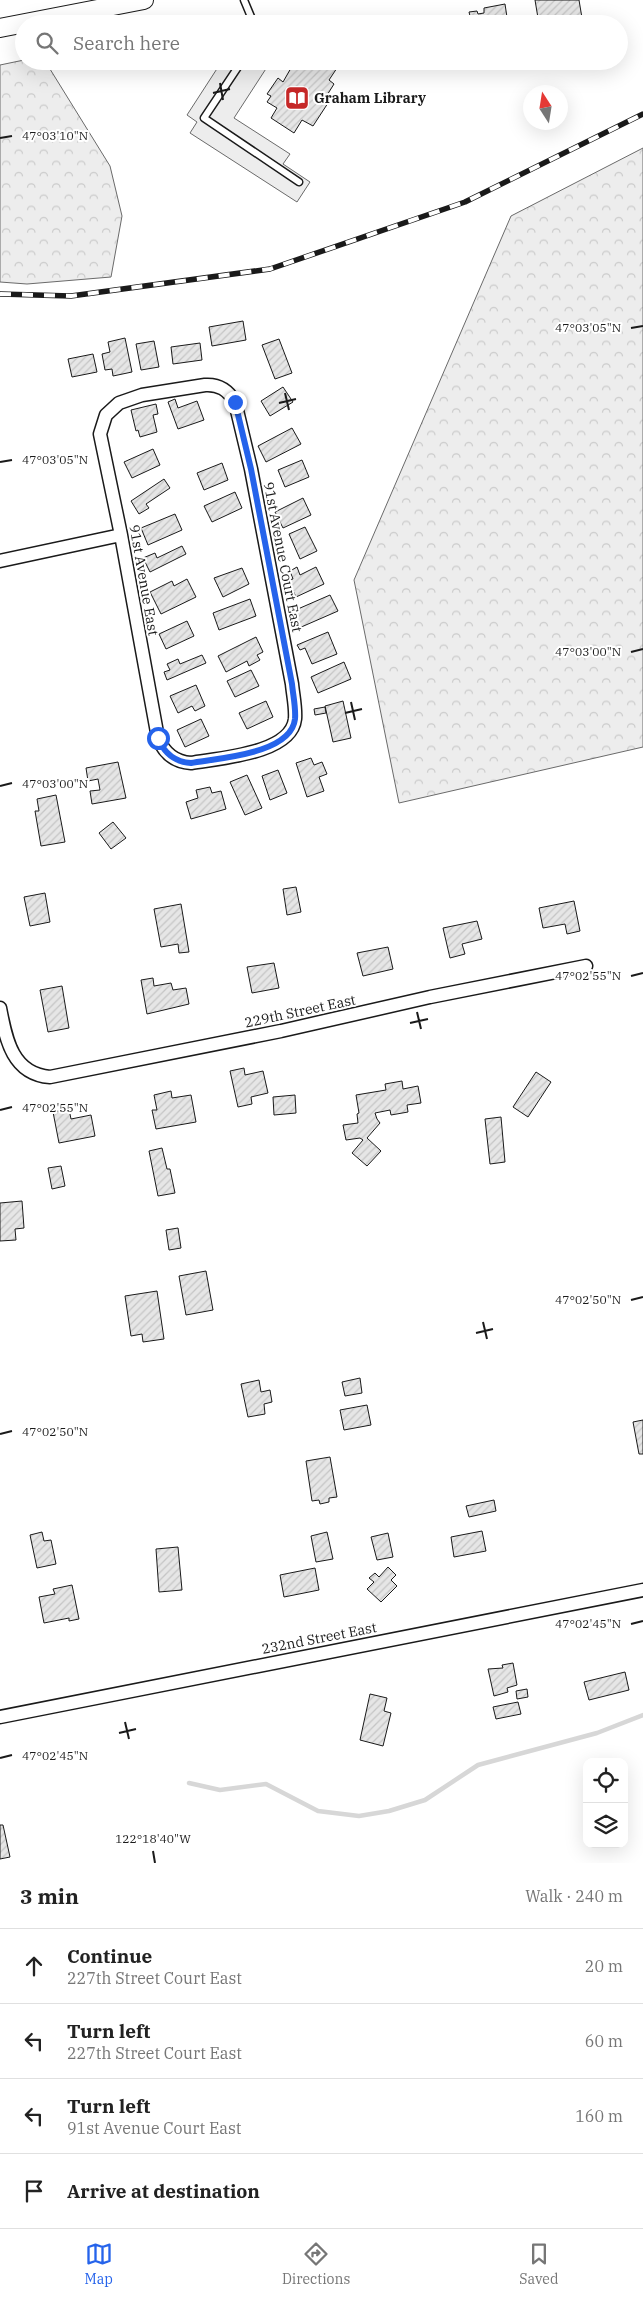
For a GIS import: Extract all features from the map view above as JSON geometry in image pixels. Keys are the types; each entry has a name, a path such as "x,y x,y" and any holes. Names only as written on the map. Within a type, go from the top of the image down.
{"main road":[{"path":"67,15 144,0"},
{"path":"0,28 15,25"}],"street":[{"name":"91st Avenue East","path":"171,756 161,746 155,724 121,535 100,434 106,415 111,408 128,399 142,395 213,385 223,389"},
{"name":"91st Avenue Court East","path":"171,756 181,762 201,761 259,750 280,742 288,734 295,719 292,684 251,469 235,402 223,389"},
{"path":"0,561 121,535"},
{"name":"229th Street East","path":"0,1008 6,1040 13,1055 30,1072 50,1077 272,1033 430,997 586,966"},
{"name":"232nd Street East","path":"0,1717 643,1590"}],"lane":[{"path":"244,0 250,15"},
{"path":"236,70 204,118 299,182"}],"shaded area":[{"path":"216,70 265,70 234,118 290,154 283,164 310,182 297,202 190,133 197,122 187,115"}],"green space":[{"path":"15,62 15,70 51,70 110,166 122,216 111,277 27,284 0,282 0,65"},
{"path":"643,148 643,747 399,803 354,580 511,216"}],"building":[{"path":"535,0 579,0 582,15 538,15"},
{"path":"505,4 507,15 470,15 469,12 477,11 478,14 484,13 484,8"},
{"name":"Graham Library","path":"290,70 336,70 329,80 334,84 324,100 328,103 313,126 302,120 294,133 271,118 277,108 267,102 271,96 267,94 278,78 283,82"},
{"path":"243,321 246,340 212,346 209,327"},
{"path":"125,338 132,372 113,376 112,369 105,370 102,354 110,352 108,342"},
{"path":"279,339 292,373 275,379 262,345"},
{"path":"154,341 159,367 141,370 136,344"},
{"path":"200,343 202,360 173,364 171,347"},
{"path":"93,354 97,372 72,377 68,359"},
{"path":"283,387 293,402 270,416 261,401"},
{"path":"175,399 178,408 197,401 204,420 178,429 168,402"},
{"path":"156,404 158,414 153,415 157,432 140,437 138,430 136,431 131,410"},
{"path":"292,428 301,444 266,462 258,446"},
{"path":"153,449 160,465 132,478 124,462"},
{"path":"302,460 309,477 285,487 278,470"},
{"path":"222,463 228,480 204,490 197,473"},
{"path":"164,479 170,488 146,504 149,508 139,514 131,501"},
{"path":"235,492 242,508 212,522 204,506"},
{"path":"303,498 311,515 283,528 275,512"},
{"path":"175,514 182,530 148,545 141,528"},
{"path":"305,527 317,551 300,559 289,534"},
{"path":"182,546 186,554 150,572 143,558 155,553 157,558"},
{"path":"297,567 300,575 316,567 324,584 296,597 288,580 293,579 290,571"},
{"path":"242,568 249,584 223,597 214,578"},
{"path":"187,579 196,597 161,614 150,592 172,581 174,586"},
{"path":"330,595 338,611 299,628 291,612"},
{"path":"250,599 256,616 219,630 213,613"},
{"path":"187,621 194,636 166,649 159,634"},
{"path":"328,632 337,654 312,664 305,648 300,650 297,645"},
{"path":"256,637 263,652 257,655 260,660 249,666 247,661 226,672 218,656"},
{"path":"202,655 206,663 167,680 164,672 170,670 167,664 178,659 180,664"},
{"path":"344,662 351,679 318,693 311,677"},
{"path":"251,670 259,686 235,697 227,681"},
{"path":"196,685 205,706 195,711 192,706 178,713 170,696"},
{"path":"266,701 273,717 247,729 239,713"},
{"path":"343,701 351,738 333,742 325,706"},
{"path":"325,707 326,713 315,715 314,709"},
{"path":"201,719 209,736 185,747 177,730"},
{"path":"311,758 314,765 322,762 327,774 319,777 324,791 307,797 296,763"},
{"path":"118,762 126,798 92,804 90,791 100,790 98,779 88,781 86,768"},
{"path":"278,770 287,793 270,800 262,776"},
{"path":"247,775 262,808 245,815 230,782"},
{"path":"210,787 212,793 221,791 226,809 191,819 186,802 198,798 196,790"},
{"path":"56,795 65,842 41,846 35,811 39,811 37,799"},
{"path":"113,822 126,838 111,849 99,833"},
{"path":"296,887 301,912 287,915 283,889"},
{"path":"45,893 50,922 30,926 24,897"},
{"path":"574,901 580,931 567,934 565,924 543,928 539,908"},
{"path":"181,904 189,952 179,953 178,944 161,947 154,909"},
{"path":"477,921 482,939 462,944 465,954 450,958 443,928"},
{"path":"388,947 393,969 363,976 357,953"},
{"path":"274,963 279,988 252,993 247,967"},
{"path":"153,978 154,986 171,983 173,990 186,988 189,1004 147,1014 141,980"},
{"path":"62,986 69,1028 48,1032 40,990"},
{"path":"244,1068 245,1075 263,1071 268,1093 251,1097 252,1104 238,1107 230,1071"},
{"path":"536,1072 551,1082 528,1117 513,1107"},
{"path":"402,1081 403,1089 418,1086 421,1103 407,1105 408,1112 391,1115 390,1110 375,1113 380,1123 367,1138 381,1151 367,1166 352,1153 363,1140 360,1138 346,1140 343,1125 358,1123 357,1114 359,1113 356,1095 386,1090 385,1084"},
{"path":"171,1091 172,1098 191,1095 196,1122 156,1129 152,1110 157,1110 154,1095"},
{"path":"295,1095 296,1113 274,1115 273,1097"},
{"path":"69,1109 71,1119 91,1115 95,1136 59,1143 53,1112"},
{"path":"501,1117 505,1162 490,1164 485,1119"},
{"path":"162,1148 167,1169 170,1169 175,1193 158,1196 149,1151"},
{"path":"61,1166 65,1186 52,1189 48,1168"},
{"path":"22,1201 24,1228 15,1229 16,1240 0,1241 0,1203"},
{"path":"178,1228 181,1248 169,1250 166,1230"},
{"path":"206,1271 213,1310 186,1315 179,1276"},
{"path":"157,1291 164,1339 143,1342 142,1334 131,1336 125,1296"},
{"path":"360,1378 362,1393 345,1396 342,1382"},
{"path":"259,1380 261,1392 270,1390 272,1402 264,1404 265,1414 248,1417 241,1384"},
{"path":"367,1405 371,1425 344,1430 340,1410"},
{"path":"643,1420 643,1454 639,1454 633,1422"},
{"path":"330,1457 337,1497 329,1498 329,1502 320,1504 319,1500 312,1501 306,1461"},
{"path":"494,1500 496,1511 469,1517 466,1506"},
{"path":"482,1531 486,1551 454,1557 451,1537"},
{"path":"42,1532 44,1541 51,1540 56,1564 37,1568 30,1535"},
{"path":"327,1532 333,1559 316,1562 311,1536"},
{"path":"388,1533 393,1557 377,1560 371,1537"},
{"path":"178,1547 182,1590 159,1592 156,1549"},
{"path":"388,1567 396,1575 391,1580 397,1586 381,1602 367,1589 374,1582 369,1578 375,1573 379,1577"},
{"path":"315,1568 319,1590 284,1597 280,1575"},
{"path":"72,1585 79,1619 69,1621 69,1618 44,1623 39,1597 55,1594 53,1589"},
{"path":"513,1663 517,1685 507,1688 508,1692 494,1696 488,1669 503,1668 502,1665"},
{"path":"625,1672 629,1690 589,1700 584,1682"},
{"path":"527,1689 528,1697 517,1699 516,1691"},
{"path":"370,1694 387,1698 384,1711 391,1713 383,1746 360,1740"},
{"path":"518,1702 521,1714 496,1719 493,1707"},
{"path":"0,1825 3,1825 10,1857 0,1859"}],"waterway":[{"path":"189,1783 220,1790 266,1784 318,1811 359,1816 389,1811 425,1800 478,1765 597,1733 643,1715"}],"railway":[{"path":"0,294 71,296 270,269 465,202 643,114"}],"place":[{"name":"Graham Library","path":"297,98"}],"route":[{"path":"158,738 161,746 167,753 181,762 191,763 272,746 280,742 288,734 295,719 292,684 251,469 235,402"}]}
